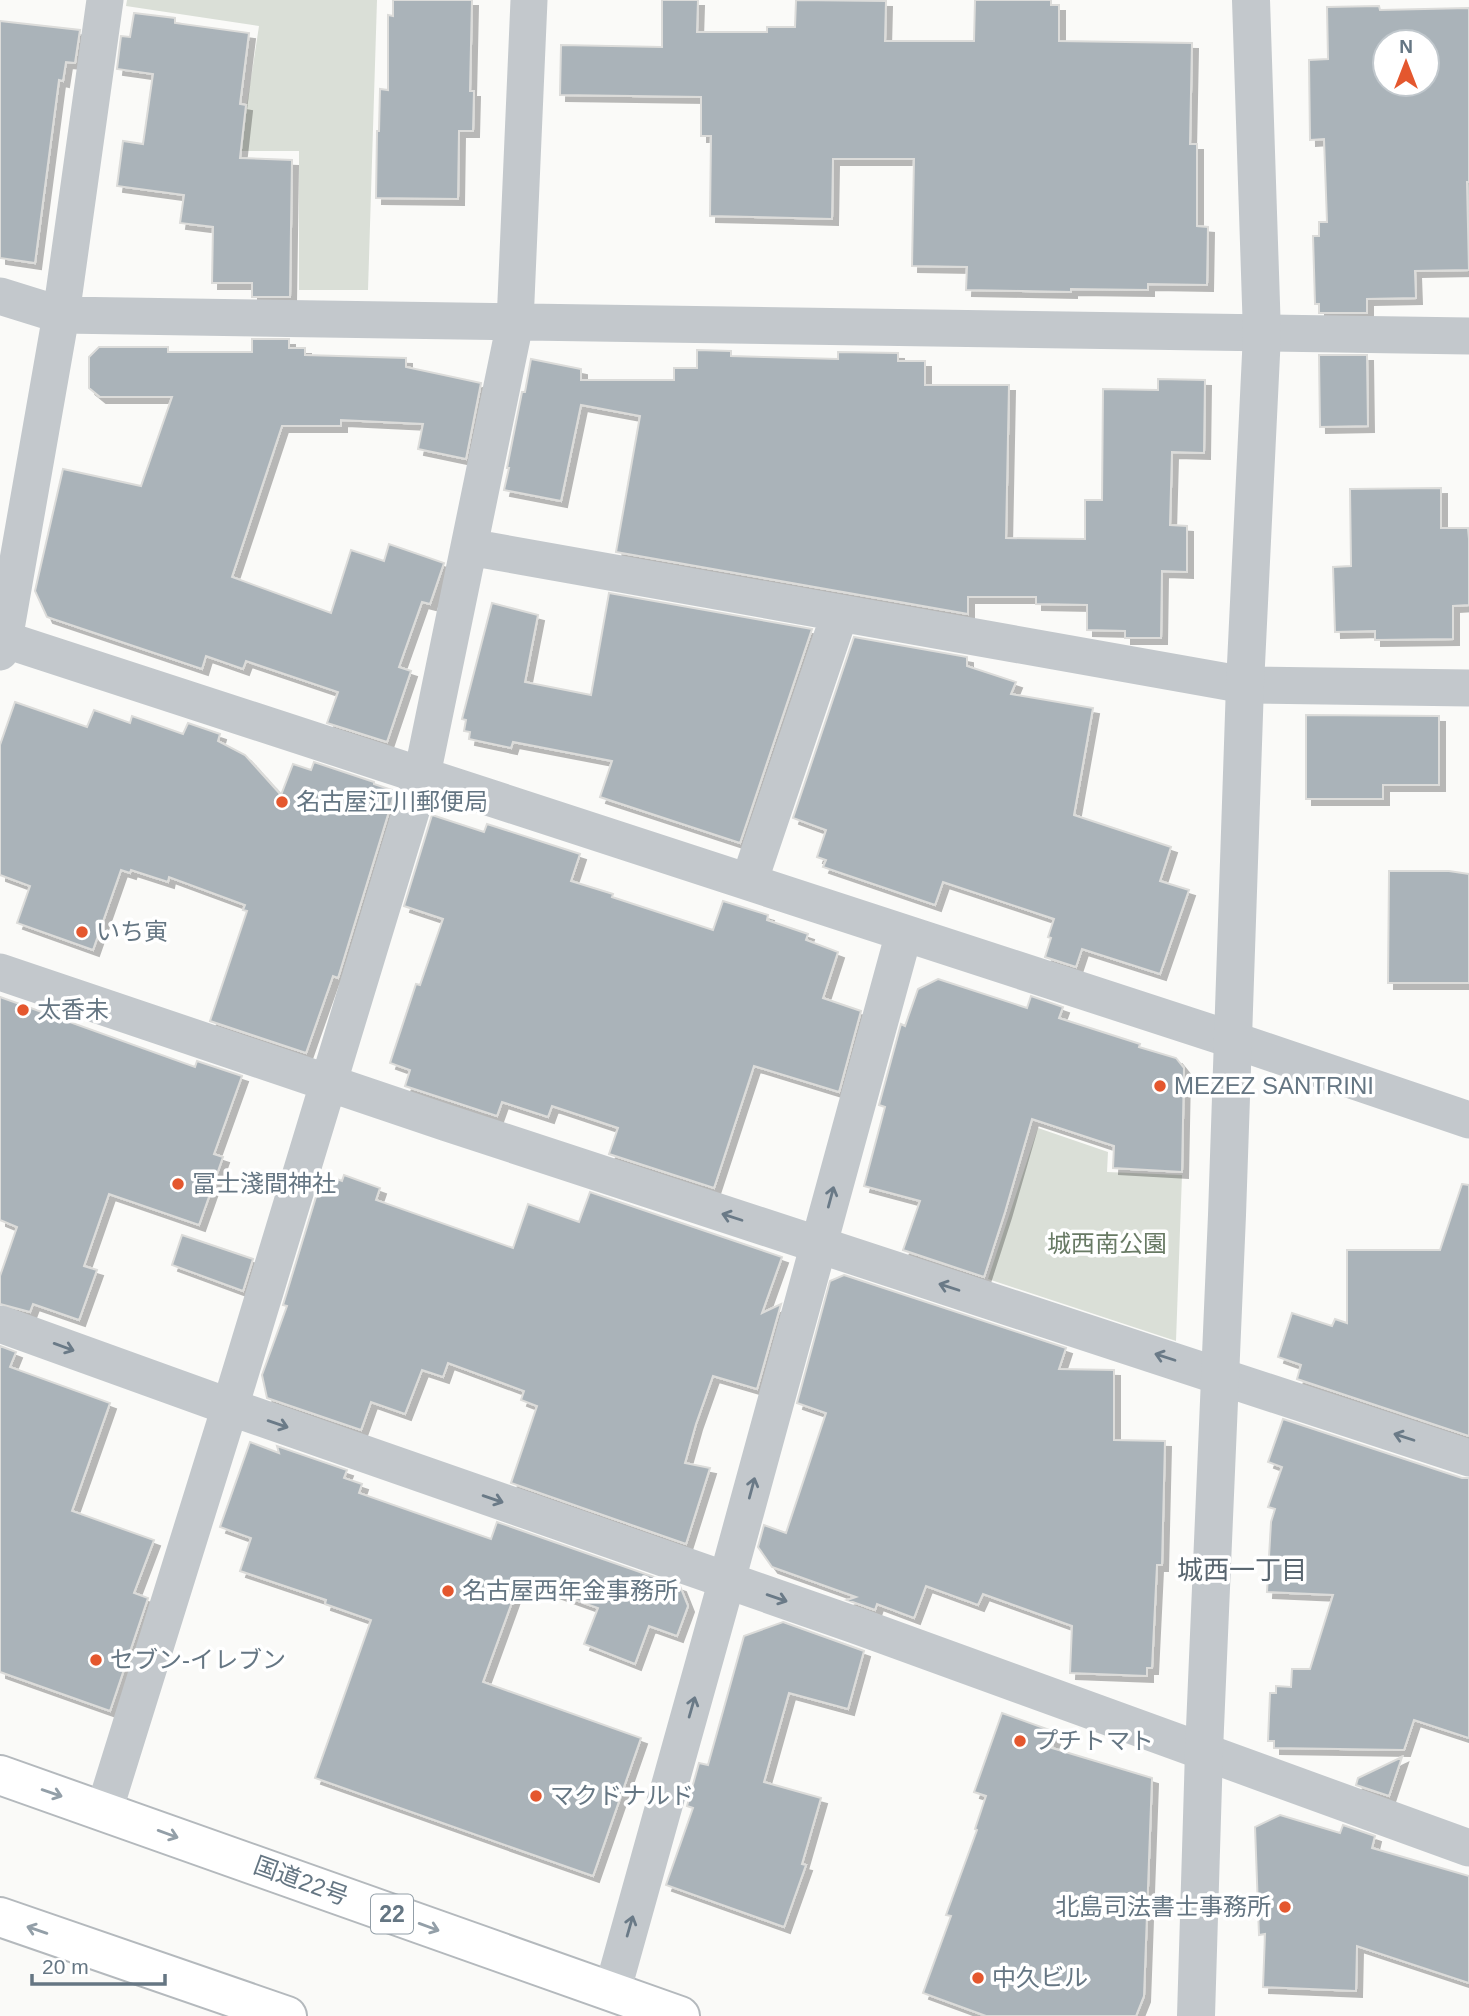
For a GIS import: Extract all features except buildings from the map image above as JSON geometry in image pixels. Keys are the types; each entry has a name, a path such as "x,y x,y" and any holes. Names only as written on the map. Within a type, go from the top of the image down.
{"highway":[{"name":"国道22号","path":"0,1775 680,2016"},
{"path":"0,1917 287,2016"}],"street":[{"path":"105,0 61,316 1,643 422,775 1233,1040 1469,1120"},
{"path":"104,1811 422,775 515,323 529,0"},
{"path":"1196,2016 1245,685 1262,334 1251,0"},
{"path":"0,296 61,316 1469,336"},
{"path":"469,547 1245,685 1469,688"},
{"path":"749,882 840,613"},
{"path":"612,1992 904,933"},
{"path":"0,972 329,1084 1469,1458"},
{"path":"0,1324 727,1580 1469,1848"}],"green space":[{"path":"127,0 377,0 368,290 299,290 299,151 240,151 259,26 126,6"},
{"name":"城西南公園","path":"1038,1128 1108,1152 1107,1172 1182,1175 1176,1341 988,1279"}],"place":[{"name":"名古屋江川郵便局","path":"282,802"},
{"name":"いち寅","path":"82,932"},
{"name":"太香未","path":"23,1010"},
{"name":"MEZEZ SANTRINI","path":"1160,1086"},
{"name":"冨士淺間神社","path":"178,1184"},
{"name":"名古屋西年金事務所","path":"448,1591"},
{"name":"セブン-イレブン","path":"96,1660"},
{"name":"プチトマト","path":"1020,1741"},
{"name":"マクドナルド","path":"536,1796"},
{"name":"北島司法書士事務所","path":"1285,1907"},
{"name":"中久ビル","path":"978,1978"}],"district":[{"name":"城西一丁目","path":"1242,1570"}]}
